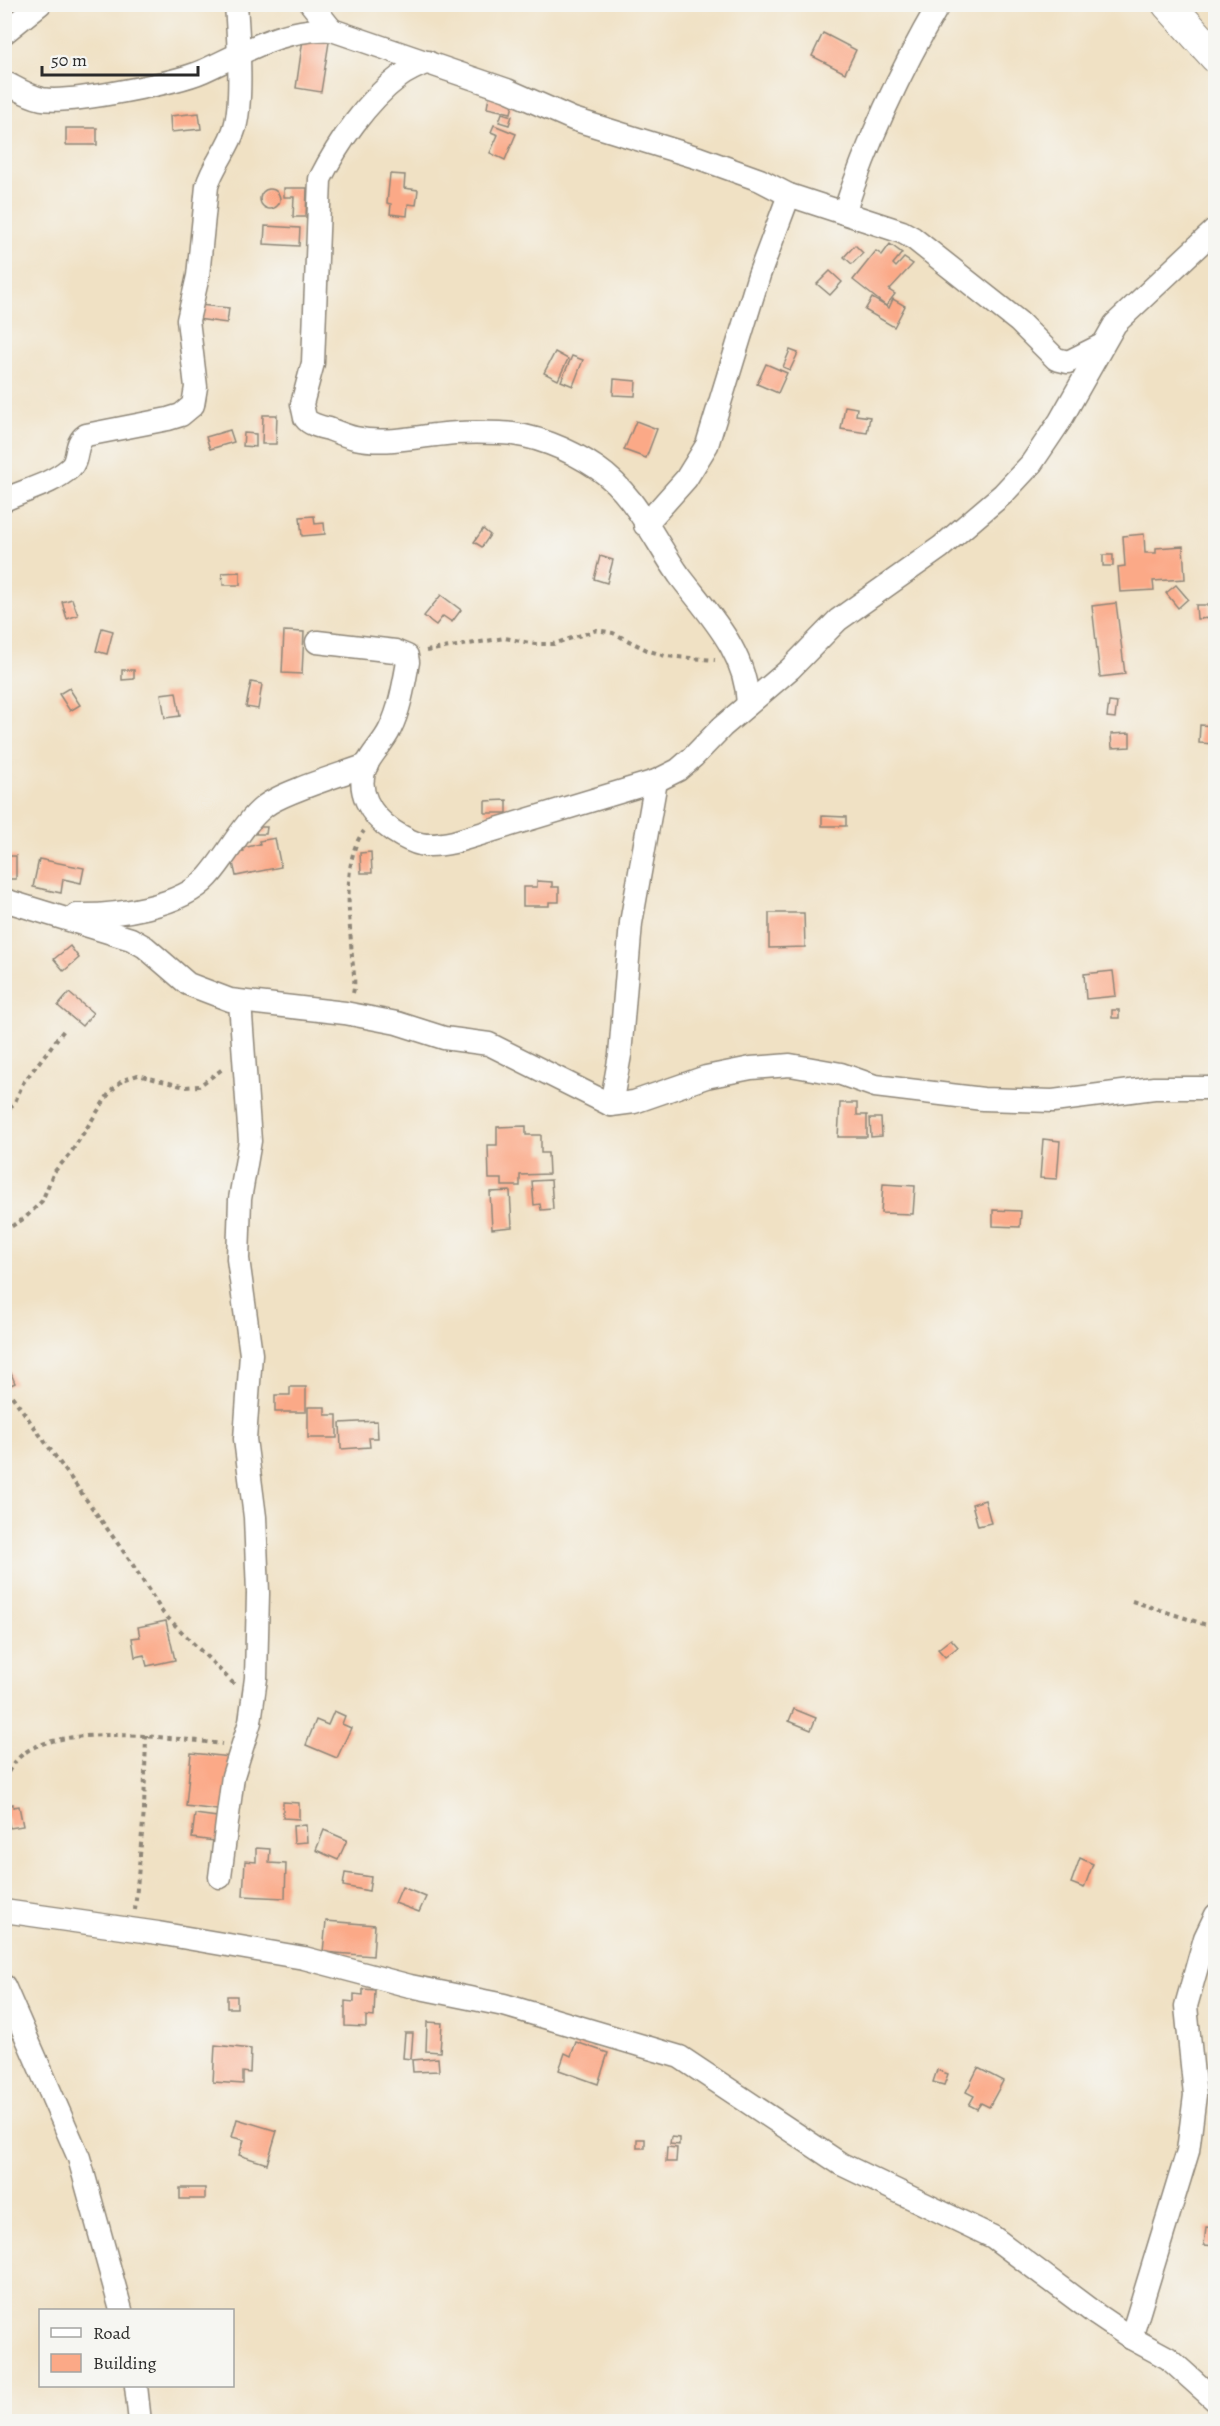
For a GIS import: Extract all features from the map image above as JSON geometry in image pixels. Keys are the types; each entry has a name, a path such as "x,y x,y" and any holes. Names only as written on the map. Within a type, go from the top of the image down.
{"street":[{"path":"4,33 40,4"},
{"path":"4,500 59,476 69,469 75,462 78,442 86,435 168,419 181,415 193,405 196,387 188,320 198,276 207,186 210,174 235,127 238,53 236,4"},
{"path":"311,4 332,30"},
{"path":"844,213 867,148 918,40 939,4"},
{"path":"1168,4 1215,57"},
{"path":"4,82 42,99 116,92 201,72 263,42 314,29 332,30 507,90 573,119 699,158 760,180 789,195 913,237 1019,322 1056,359 1068,362 1102,345"},
{"path":"428,62 401,75 386,87 353,127 329,161 320,179 313,363 302,404 305,418 318,426 355,438 393,441 439,434 501,433 533,438 563,449 597,468 632,500 645,525 723,631 747,683 748,704"},
{"path":"645,525 686,479 707,445 759,274 789,195"},
{"path":"317,642 405,654 408,662 397,711 390,730 367,765 362,779 364,794 376,816 404,838 420,846 436,846 564,811 656,781 678,770 748,704 790,669 838,620 941,547 1003,494 1031,464 1059,422 1115,324 1215,229"},
{"path":"56,915 95,915 130,910 175,899 193,890 208,878 265,806 367,765"},
{"path":"611,1105 620,1055 631,923 656,781"},
{"path":"4,900 131,939 145,947 188,984 240,1002 305,1006 397,1023 444,1038 489,1044 611,1105 634,1102 706,1077 751,1068 790,1065 842,1074 875,1086 983,1099 1053,1101 1154,1088 1215,1088"},
{"path":"220,1877 233,1776 244,1747 256,1678 258,1581 255,1517 245,1439 251,1354 238,1259 240,1199 249,1141 240,1002"},
{"path":"4,1911 304,1958 410,1986 504,2005 680,2056 842,2164 993,2237 1131,2338 1168,2358 1215,2401"},
{"path":"1131,2338 1188,2151 1195,2095 1186,2006 1205,1938 1215,1915"},
{"path":"4,1986 79,2158 121,2309"},
{"path":"136,2387 140,2421"}],"path":[{"path":"405,654 505,638 535,644 553,644 597,630 613,633 647,650 666,656 739,662"},
{"path":"345,1013 355,991 350,922 350,860 354,843 376,816"},
{"path":"4,1114 15,1102 23,1083 64,1030"},
{"path":"4,1231 25,1218 42,1201 61,1162 70,1154 110,1092 123,1080 138,1075 185,1086 199,1086 243,1052"},
{"path":"12,1396 163,1612 227,1676 252,1706"},
{"path":"1132,1601 1215,1628"},
{"path":"4,1780 9,1769 21,1755 58,1741 146,1734 244,1747"},
{"path":"133,1930 144,1811 146,1734"}],"building":[{"path":"304,32 330,36 321,92 296,88"},
{"path":"823,33 856,50 845,73 812,56"},
{"path":"489,96 514,101 511,113 487,108"},
{"path":"199,113 201,129 171,132 170,116"},
{"path":"502,113 512,116 509,125 499,122"},
{"path":"494,125 516,134 505,160 490,153 498,135 491,132"},
{"path":"66,128 97,128 97,145 66,145"},
{"path":"390,174 405,175 404,188 418,190 416,205 408,204 407,216 390,214 391,204 387,203"},
{"path":"284,188 307,188 306,217 293,217 294,197 284,197"},
{"path":"266,189 274,189 280,195 280,203 274,209 266,209 260,203 260,195"},
{"path":"265,226 300,228 299,246 264,244"},
{"path":"890,244 902,253 893,264 896,267 904,258 913,264 889,290 895,294 886,306 853,280 876,251 882,255"},
{"path":"855,245 863,253 852,264 844,257"},
{"path":"830,271 842,282 830,295 817,284"},
{"path":"872,298 889,308 893,299 905,306 894,327 865,310"},
{"path":"199,305 229,308 227,323 197,319"},
{"path":"790,350 798,353 790,370 783,367"},
{"path":"555,352 568,359 558,380 544,373"},
{"path":"572,356 583,360 573,386 561,381"},
{"path":"766,364 787,373 778,393 757,384"},
{"path":"614,379 636,381 635,396 613,395"},
{"path":"845,406 857,408 856,415 870,417 867,433 841,429"},
{"path":"263,415 277,415 276,444 262,444"},
{"path":"636,421 657,429 646,458 624,450"},
{"path":"230,430 234,442 210,449 206,437"},
{"path":"244,433 256,434 256,447 243,446"},
{"path":"314,516 315,524 324,523 325,534 302,536 300,517"},
{"path":"483,529 490,535 482,547 474,542"},
{"path":"1144,534 1145,553 1156,553 1156,548 1183,546 1185,579 1153,581 1154,590 1120,592 1118,567 1125,566 1123,536"},
{"path":"1103,555 1113,555 1113,566 1103,566"},
{"path":"600,556 613,560 607,583 594,579"},
{"path":"240,572 240,585 223,585 222,573"},
{"path":"1176,585 1188,599 1178,608 1166,593"},
{"path":"441,595 461,610 452,622 443,616 436,625 424,616"},
{"path":"72,599 78,615 67,619 62,602"},
{"path":"1116,603 1125,674 1100,677 1092,606"},
{"path":"1196,605 1209,605 1210,618 1197,619"},
{"path":"102,628 113,631 107,654 96,651"},
{"path":"284,631 304,632 302,674 282,673"},
{"path":"122,670 134,670 134,679 122,680"},
{"path":"251,682 262,684 258,709 246,707"},
{"path":"69,688 80,705 70,711 59,694"},
{"path":"176,692 180,716 165,718 161,694"},
{"path":"1109,702 1117,703 1115,718 1107,717"},
{"path":"1200,725 1216,726 1216,744 1199,743"},
{"path":"1130,733 1130,747 1112,748 1111,734"},
{"path":"507,800 507,813 485,813 485,801"},
{"path":"822,816 846,817 846,826 822,826"},
{"path":"257,827 267,827 266,834 256,834"},
{"path":"275,838 281,867 236,876 231,854 260,844 259,841"},
{"path":"371,852 372,873 361,873 360,853"},
{"path":"5,856 16,856 16,879 5,879"},
{"path":"39,859 84,868 81,883 63,879 61,893 33,887"},
{"path":"537,881 552,882 552,887 559,887 559,902 549,902 549,906 523,906 523,887 537,887"},
{"path":"769,913 804,913 805,947 769,948"},
{"path":"70,946 79,958 64,971 54,959"},
{"path":"1113,971 1116,996 1086,999 1084,974"},
{"path":"69,993 93,1013 82,1026 58,1006"},
{"path":"1112,1010 1119,1010 1119,1018 1112,1018"},
{"path":"840,1103 857,1103 857,1115 867,1115 867,1137 838,1137"},
{"path":"870,1118 881,1118 882,1136 871,1137"},
{"path":"526,1126 526,1135 541,1135 541,1153 548,1153 549,1174 520,1175 520,1186 502,1186 502,1179 489,1179 488,1145 497,1145 497,1127"},
{"path":"1043,1139 1060,1141 1057,1179 1040,1178"},
{"path":"551,1180 553,1209 541,1210 540,1204 534,1205 532,1181"},
{"path":"883,1184 915,1186 913,1214 881,1213"},
{"path":"510,1191 512,1227 492,1229 490,1192"},
{"path":"993,1210 1021,1211 1020,1227 993,1226"},
{"path":"10,1371 15,1383 4,1388 4,1374"},
{"path":"290,1387 306,1387 306,1412 275,1412 275,1395 290,1395"},
{"path":"308,1407 325,1407 325,1415 337,1415 337,1438 308,1438"},
{"path":"377,1421 378,1438 369,1438 370,1447 341,1449 340,1423"},
{"path":"985,1500 991,1523 978,1526 972,1504"},
{"path":"166,1621 175,1660 147,1666 144,1655 135,1657 132,1638 140,1637 138,1627"},
{"path":"951,1639 958,1647 945,1657 938,1649"},
{"path":"794,1709 816,1718 811,1730 789,1721"},
{"path":"334,1711 345,1716 342,1724 351,1728 337,1758 306,1745 316,1720 328,1725"},
{"path":"191,1753 231,1757 225,1811 186,1806"},
{"path":"283,1802 299,1803 299,1819 283,1818"},
{"path":"13,1804 13,1807 19,1806 23,1826 10,1828 7,1817 4,1817 4,1806"},
{"path":"195,1814 224,1818 222,1842 192,1838"},
{"path":"306,1825 307,1842 294,1843 293,1826"},
{"path":"324,1830 347,1840 338,1860 316,1850"},
{"path":"256,1848 270,1849 269,1863 286,1864 285,1898 243,1896 245,1861 256,1862"},
{"path":"1080,1858 1093,1864 1084,1888 1071,1883"},
{"path":"345,1873 371,1877 369,1891 343,1886"},
{"path":"402,1887 426,1897 419,1912 395,1903"},
{"path":"326,1921 375,1925 373,1956 323,1952"},
{"path":"363,1989 375,1990 374,2017 366,2016 366,2027 345,2026 345,2001 354,2002 354,1994 363,1995"},
{"path":"227,1996 237,1996 237,2008 227,2008"},
{"path":"427,2022 442,2023 440,2052 426,2051"},
{"path":"405,2033 413,2033 411,2059 403,2058"},
{"path":"576,2042 608,2053 598,2084 559,2070 565,2053 571,2056"},
{"path":"215,2045 251,2049 250,2073 243,2072 243,2084 213,2082"},
{"path":"438,2058 439,2071 413,2072 412,2060"},
{"path":"978,2068 1003,2081 989,2107 981,2103 977,2109 969,2105 974,2096 966,2092"},
{"path":"937,2070 948,2074 944,2085 933,2082"},
{"path":"237,2119 277,2131 267,2164 239,2155 244,2140 232,2137"},
{"path":"671,2137 679,2138 679,2145 670,2144"},
{"path":"637,2139 645,2139 645,2148 637,2148"},
{"path":"667,2147 677,2148 676,2162 666,2162"},
{"path":"180,2188 205,2188 205,2199 180,2199"},
{"path":"1206,2227 1216,2228 1216,2246 1204,2245"}]}
